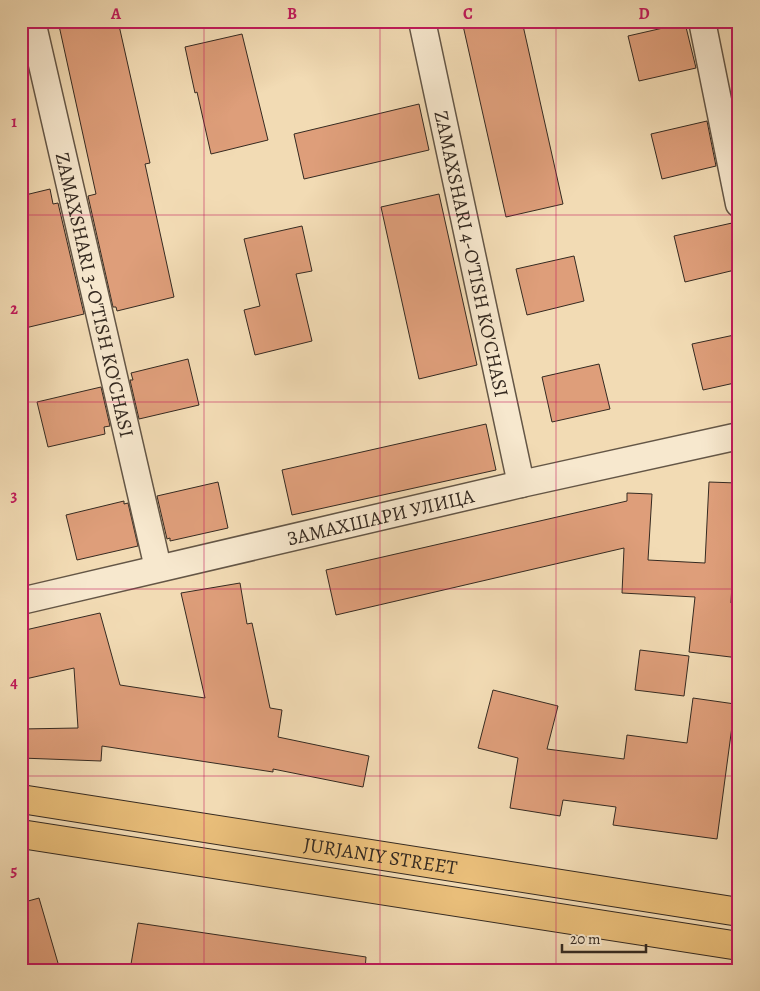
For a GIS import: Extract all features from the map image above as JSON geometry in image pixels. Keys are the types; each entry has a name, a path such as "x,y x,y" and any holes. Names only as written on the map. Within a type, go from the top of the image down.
{"main road":[{"name":"JURJANIY STREET","path":"21,799 739,912"},
{"name":"JURJANIY STREET","path":"21,834 739,946"}],"street":[{"name":"ZAMAXSHARI 3-O'TISH KO'CHASI","path":"32,21 158,568"},
{"name":"ZAMAXSHARI 4-O'TISH KO'CHASI","path":"422,21 521,484"},
{"path":"702,21 739,204"},
{"name":"ЗАМАХШАРИ УЛИЦА","path":"21,601 521,484 739,436"}],"building":[{"path":"58,21 118,21 150,163 145,164 174,297 117,311 116,307 113,307 88,196 96,194"},
{"path":"462,21 522,21 563,204 506,217"},
{"path":"685,23 696,68 639,81 628,36"},
{"path":"242,34 268,140 211,154 185,47"},
{"path":"419,104 429,150 304,179 294,134"},
{"path":"707,121 716,166 662,179 651,134"},
{"path":"50,189 53,204 58,203 84,314 21,329 21,196"},
{"path":"439,194 477,365 419,379 381,207"},
{"path":"732,223 739,254 739,269 685,282 674,236"},
{"path":"302,226 312,271 296,274 312,341 255,355 244,310 260,306 244,239"},
{"path":"574,256 584,301 527,315 516,269"},
{"path":"739,334 739,382 703,390 692,344"},
{"path":"188,359 199,405 139,419 130,380 133,380 131,373"},
{"path":"599,364 610,409 552,422 542,377"},
{"path":"101,387 110,426 104,427 105,434 48,447 37,402"},
{"path":"486,424 496,470 292,515 282,470"},
{"path":"218,482 228,528 170,541 170,538 167,539 157,496"},
{"path":"709,482 737,483 731,603 739,604 739,658 689,652 695,597 622,593 624,548 336,615 326,570 627,501 627,493 652,494 648,560 705,563"},
{"path":"124,501 124,504 128,503 138,546 77,560 66,515"},
{"path":"240,583 247,624 252,623 270,708 282,710 278,737 369,756 363,787 273,769 273,772 102,746 101,761 21,758 21,729 78,728 74,668 21,680 21,631 100,613 120,685 205,698 181,593"},
{"path":"640,650 689,656 684,696 635,690"},
{"path":"493,690 558,706 547,749 624,759 627,735 687,743 693,698 735,704 717,839 613,825 616,807 563,800 560,816 510,808 518,758 478,748"},
{"path":"39,898 60,970 21,970 21,903"},
{"path":"138,923 366,957 365,970 130,970"}]}
